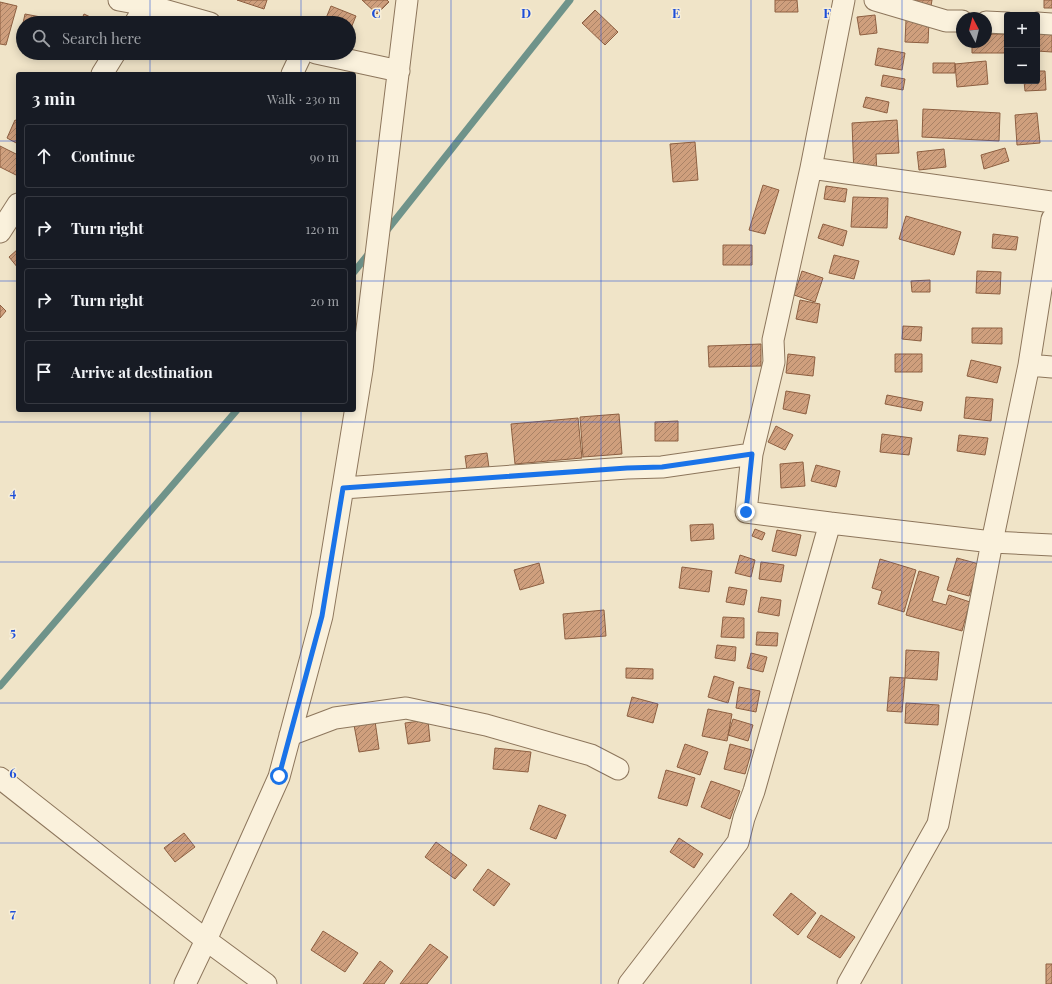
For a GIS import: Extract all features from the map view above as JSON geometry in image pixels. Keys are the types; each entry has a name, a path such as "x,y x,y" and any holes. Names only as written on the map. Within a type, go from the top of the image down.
{"street":[{"path":"118,0 148,2 189,16"},
{"path":"356,407 373,286 407,0"},
{"path":"844,0 811,168 773,340 774,362 752,454 746,512 830,524 992,542 1052,545"},
{"path":"875,0 946,21 956,21"},
{"path":"139,16 148,2"},
{"path":"992,22 1004,23"},
{"path":"1040,23 1052,24"},
{"path":"103,72 111,60"},
{"path":"293,72 299,60"},
{"path":"348,60 399,71"},
{"path":"811,168 1052,202"},
{"path":"0,232 16,207"},
{"path":"848,984 938,824 992,542 1029,366 1052,219"},
{"path":"1029,366 1052,367"},
{"path":"185,984 279,776 322,616 355,412"},
{"path":"343,488 627,468 662,467 752,454"},
{"path":"629,984 738,842 830,524"},
{"path":"290,735 336,718 406,708 486,725 591,755 618,769"},
{"path":"0,778 206,940 266,984"}],"building":[{"path":"237,0 267,0 264,9"},
{"path":"362,0 387,0 389,2 377,14"},
{"path":"775,0 797,0 798,12 775,12"},
{"path":"909,0 932,0 930,12"},
{"path":"1044,0 1052,0 1052,8 1044,8"},
{"path":"0,2 17,6 6,45 0,44"},
{"path":"331,6 356,16 327,16"},
{"path":"595,10 618,32 605,45 582,23"},
{"path":"25,14 36,16 25,16"},
{"path":"875,15 877,33 860,35 857,17"},
{"path":"906,20 929,21 928,43 905,42"},
{"path":"1040,29 1052,29 1052,52 1040,51"},
{"path":"992,34 1004,34 1004,53 972,53 972,48 992,48"},
{"path":"878,48 905,53 902,70 875,65"},
{"path":"986,61 988,84 957,87 955,64"},
{"path":"933,63 955,63 955,73 933,73"},
{"path":"1040,71 1045,71 1046,90 1025,91 1024,84 1040,84"},
{"path":"883,75 905,79 903,90 881,86"},
{"path":"866,97 889,102 887,113 863,107"},
{"path":"923,109 1000,113 999,141 922,137"},
{"path":"1037,113 1040,143 1017,145 1015,115"},
{"path":"15,120 16,120 16,143 7,138"},
{"path":"897,120 899,153 876,154 877,174 854,175 852,123"},
{"path":"695,142 698,180 673,182 670,144"},
{"path":"0,146 16,154 16,175 0,167"},
{"path":"1005,148 1009,161 984,169 981,155"},
{"path":"944,149 946,167 919,170 917,152"},
{"path":"763,185 779,190 765,234 749,230"},
{"path":"826,186 847,189 845,202 824,199"},
{"path":"853,197 888,198 887,228 851,227"},
{"path":"906,216 961,232 954,255 899,239"},
{"path":"823,224 847,231 843,246 818,238"},
{"path":"993,234 1018,237 1016,250 992,248"},
{"path":"723,245 752,245 752,265 723,265"},
{"path":"16,251 16,266 9,257"},
{"path":"834,255 859,261 854,279 829,273"},
{"path":"802,271 823,278 815,302 794,295"},
{"path":"977,271 1001,272 1000,294 976,293"},
{"path":"930,280 930,292 912,292 911,281"},
{"path":"800,300 820,304 817,323 796,319"},
{"path":"0,305 6,311 0,318"},
{"path":"903,326 922,327 921,341 902,339"},
{"path":"972,328 1002,328 1002,344 972,343"},
{"path":"761,344 761,366 709,367 708,346"},
{"path":"788,354 815,357 813,376 786,373"},
{"path":"895,354 922,354 922,372 895,372"},
{"path":"971,360 1001,367 997,383 967,376"},
{"path":"786,391 810,395 806,414 783,409"},
{"path":"887,395 923,402 921,411 885,404"},
{"path":"966,397 993,399 991,421 964,418"},
{"path":"619,414 622,454 583,457 580,417"},
{"path":"578,418 582,458 515,464 511,424"},
{"path":"678,421 678,441 655,441 655,422"},
{"path":"776,426 793,435 785,450 768,442"},
{"path":"882,434 912,438 909,455 880,452"},
{"path":"959,435 988,438 985,455 957,451"},
{"path":"487,453 490,475 468,478 465,456"},
{"path":"803,462 805,486 781,488 780,464"},
{"path":"816,465 840,471 836,487 811,481"},
{"path":"713,524 714,539 691,541 690,525"},
{"path":"755,529 765,533 762,540 752,536"},
{"path":"777,530 801,535 796,556 772,551"},
{"path":"740,555 755,560 751,577 735,573"},
{"path":"957,558 979,564 969,596 947,590"},
{"path":"880,559 916,570 904,612 878,604 882,591 872,588"},
{"path":"761,562 784,565 781,582 759,579"},
{"path":"539,563 544,583 520,590 514,570"},
{"path":"682,567 712,571 709,592 679,588"},
{"path":"919,571 939,577 932,601 946,605 949,595 970,602 962,631 906,615"},
{"path":"729,587 747,590 744,605 726,602"},
{"path":"761,597 781,600 779,616 758,612"},
{"path":"604,610 606,636 565,639 563,614"},
{"path":"723,617 744,618 744,638 721,637"},
{"path":"757,632 778,633 777,646 756,645"},
{"path":"717,645 736,647 735,661 715,658"},
{"path":"906,650 939,652 937,680 905,678"},
{"path":"751,653 767,657 763,672 747,668"},
{"path":"626,668 653,669 653,679 626,678"},
{"path":"714,676 734,682 728,703 708,697"},
{"path":"890,677 905,678 902,712 887,711"},
{"path":"739,687 760,691 756,712 736,708"},
{"path":"632,697 658,704 653,723 627,716"},
{"path":"906,703 939,705 938,725 905,723"},
{"path":"708,709 732,714 727,741 702,736"},
{"path":"733,719 753,725 748,741 728,735"},
{"path":"428,720 430,741 408,744 405,723"},
{"path":"375,721 379,749 359,752 354,725"},
{"path":"685,744 708,752 700,775 677,767"},
{"path":"730,744 752,750 745,774 724,769"},
{"path":"495,748 531,752 528,772 493,769"},
{"path":"666,770 695,778 687,806 658,798"},
{"path":"711,781 740,791 730,819 701,807"},
{"path":"539,805 566,815 556,839 530,829"},
{"path":"184,833 195,847 175,862 164,848"},
{"path":"679,838 703,854 694,868 670,852"},
{"path":"436,842 467,865 455,879 425,857"},
{"path":"488,869 510,884 494,906 473,890"},
{"path":"791,893 816,913 798,935 773,915"},
{"path":"821,915 855,937 840,958 807,937"},
{"path":"323,931 358,953 345,972 311,950"},
{"path":"430,944 448,957 427,984 400,984"},
{"path":"380,961 393,971 384,984 363,984"},
{"path":"1046,964 1052,964 1052,984 1046,984"}],"waterway":[{"path":"384,234 570,0"},
{"path":"356,270 370,252"},
{"path":"0,686 235,412"}],"route":[{"path":"279,776 322,616 343,488 627,468 662,467 752,454 746,512"}]}
